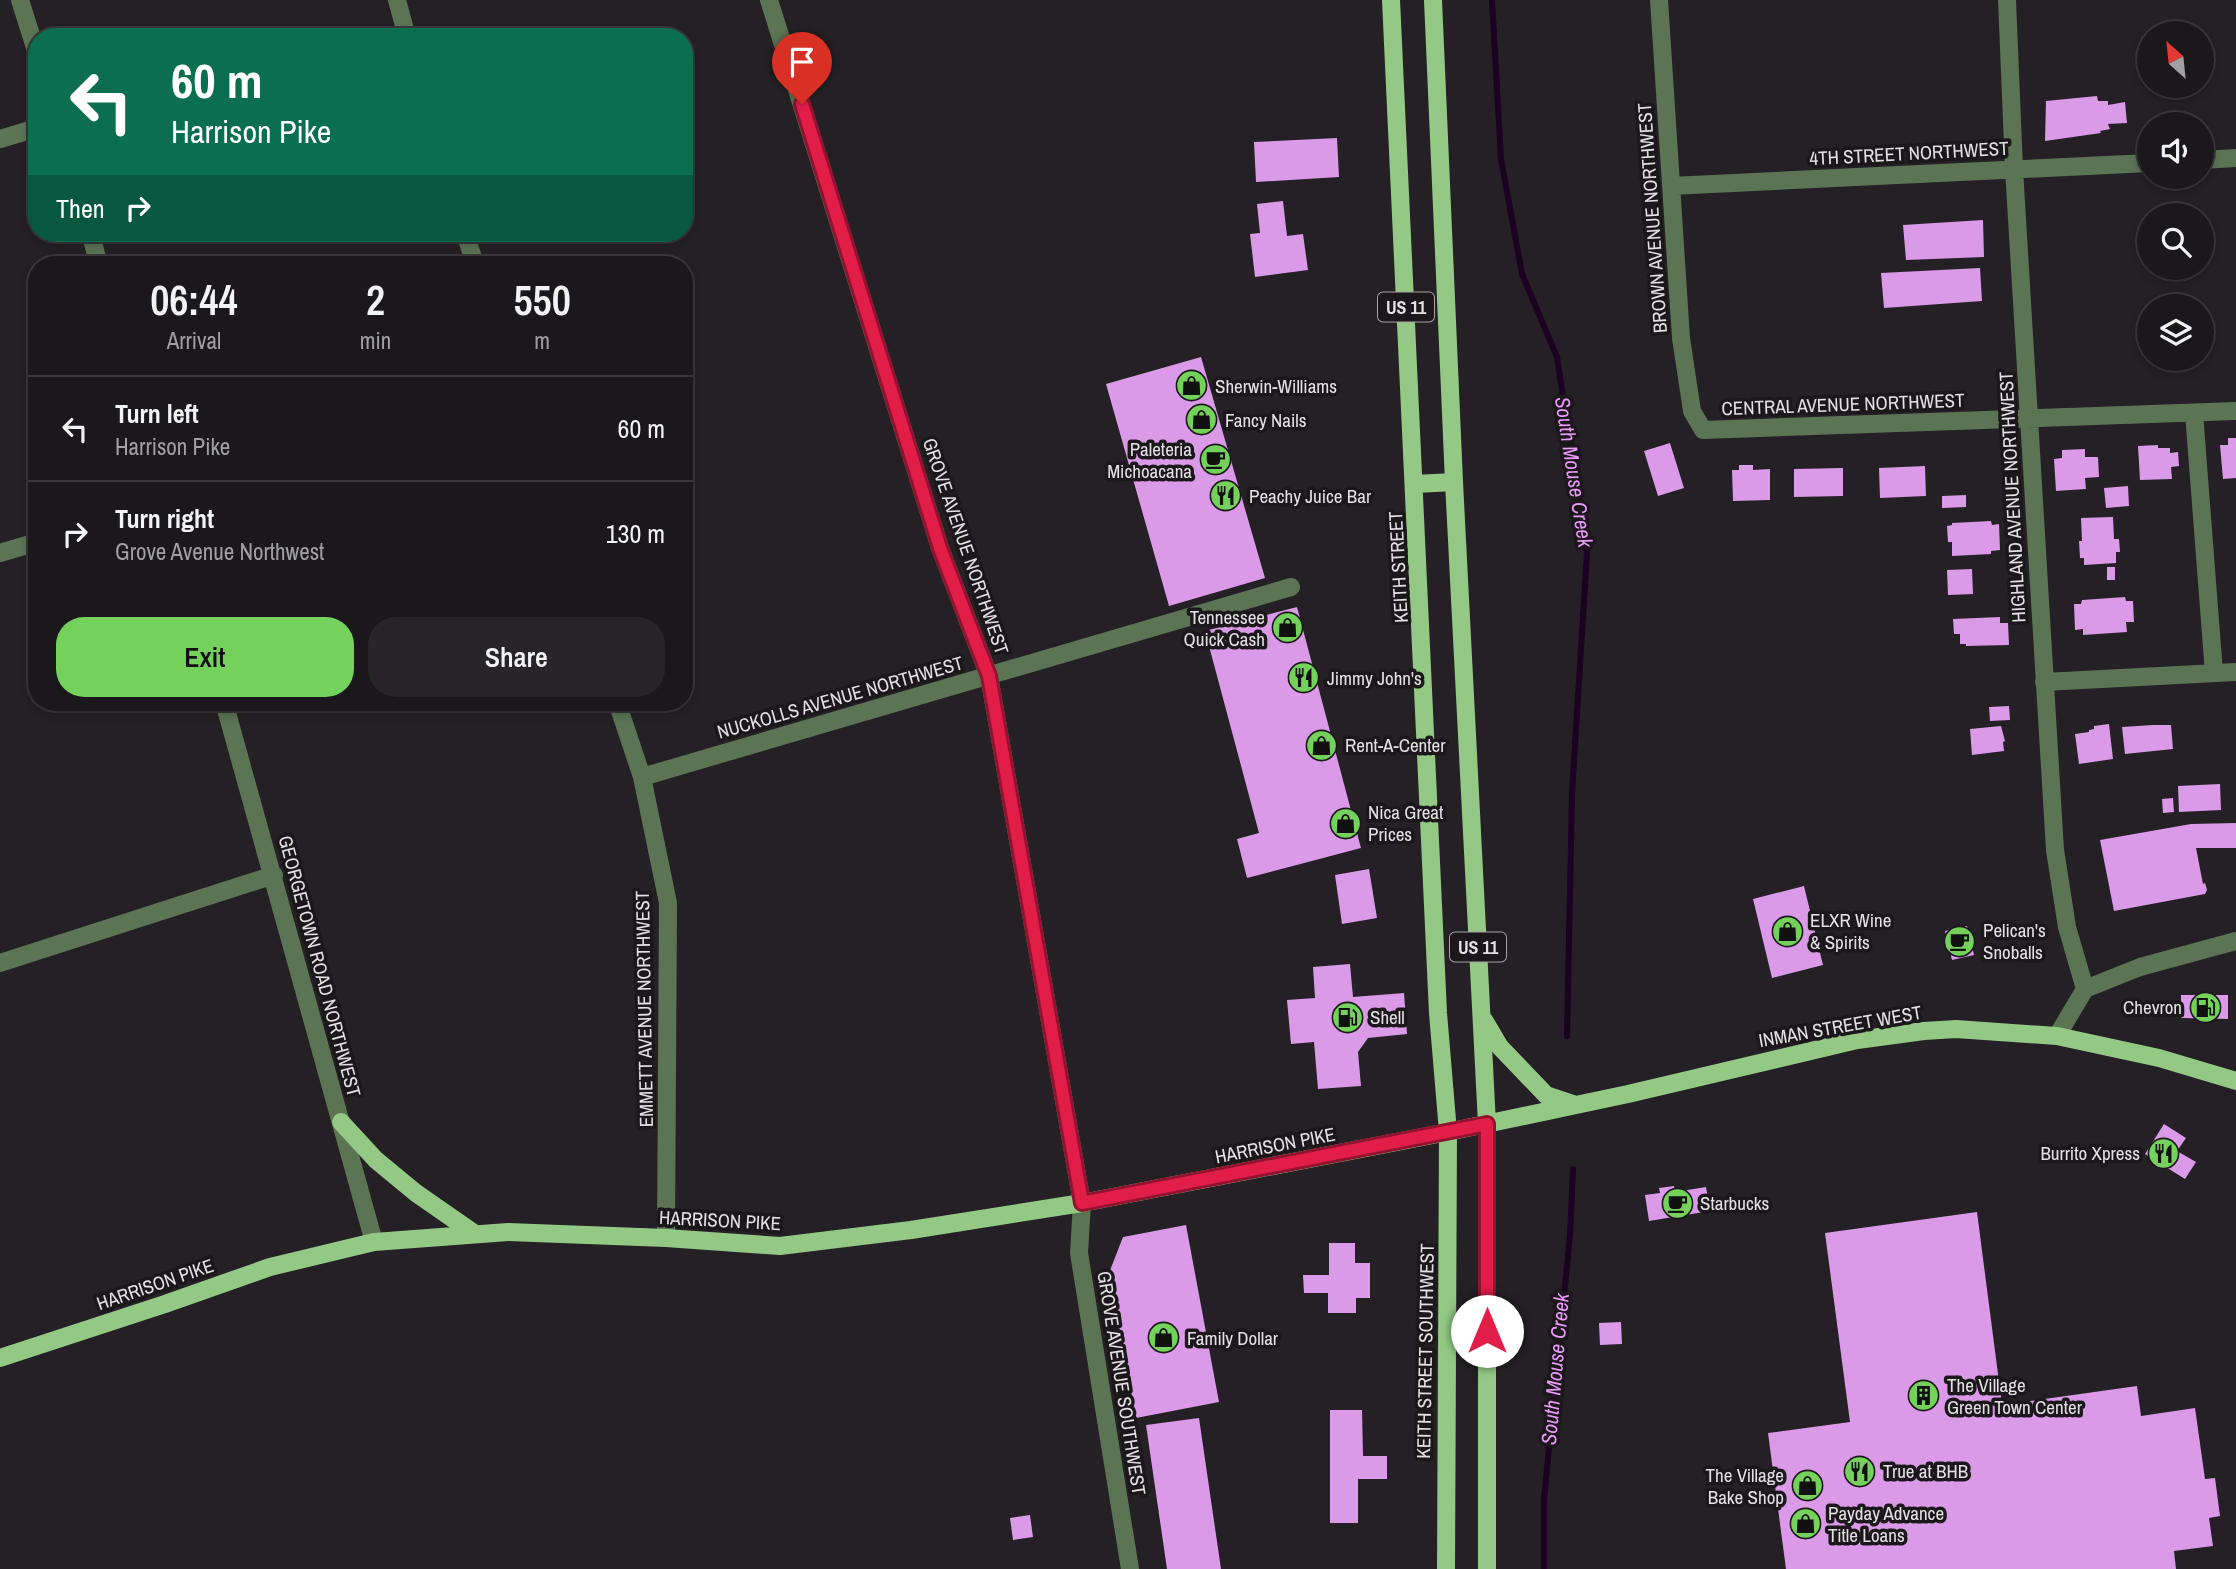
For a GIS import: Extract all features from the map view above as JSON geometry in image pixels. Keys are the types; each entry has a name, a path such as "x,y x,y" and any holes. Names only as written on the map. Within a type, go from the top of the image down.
{"main road":[{"name":"KEITH STREET","path":"1391,0 1438,1013 1448,1132"},
{"name":"US 11","path":"1433,0 1454,482 1487,1124 1487,1569"},
{"path":"1415,484 1454,482"},
{"path":"1482,1015 1500,1047 1525,1075 1546,1095 1576,1105"},
{"name":"INMAN STREET WEST","path":"1487,1124 1881,1036 1956,1029 2057,1036 2159,1058 2236,1081"},
{"path":"341,1122 376,1160 416,1194 475,1234"},
{"name":"HARRISON PIKE","path":"0,1358 270,1267 374,1242 508,1232 666,1238 779,1246 911,1230 1082,1203 1487,1124"},
{"name":"KEITH STREET SOUTHWEST","path":"1446,1569 1448,1132"}],"street":[{"path":"20,0 29,28"},
{"path":"397,0 405,28"},
{"name":"GROVE AVENUE NORTHWEST","path":"769,0 940,548 989,676 1082,1203"},
{"name":"BROWN AVENUE NORTHWEST","path":"1659,0 1681,338 1692,411 1703,430"},
{"name":"HIGHLAND AVENUE NORTHWEST","path":"2007,0 2028,418 2055,850 2067,927 2085,989"},
{"path":"0,139 28,131"},
{"path":"2214,159 2236,158"},
{"name":"4TH STREET NORTHWEST","path":"1671,186 2137,164"},
{"name":"CENTRAL AVENUE NORTHWEST","path":"1703,430 2236,411"},
{"path":"2194,412 2214,673"},
{"path":"0,553 28,545"},
{"name":"NUCKOLLS AVENUE NORTHWEST","path":"642,777 1291,587"},
{"path":"2044,682 2236,673"},
{"name":"GEORGETOWN ROAD NORTHWEST","path":"227,711 374,1242"},
{"name":"EMMETT AVENUE NORTHWEST","path":"620,711 642,777 667,903 666,1238"},
{"path":"0,963 274,876"},
{"path":"2057,1036 2085,989 2140,967 2236,941"},
{"name":"GROVE AVENUE SOUTHWEST","path":"1082,1203 1079,1253 1130,1569"}],"building":[{"path":"2097,96 2098,101 2108,101 2108,105 2125,102 2127,123 2108,124 2110,129 2100,131 2101,133 2045,141 2046,101"},
{"path":"1337,138 1339,177 1256,182 1254,142"},
{"path":"1283,201 1287,236 1303,234 1308,270 1255,277 1250,234 1260,233 1257,204"},
{"path":"1983,220 1984,257 1906,260 1903,225"},
{"path":"1980,268 1982,301 1884,308 1881,273"},
{"path":"1201,357 1265,578 1169,606 1106,384"},
{"path":"2228,438 2236,438 2236,478 2223,479 2220,445 2228,445"},
{"path":"1670,443 1684,488 1658,496 1644,451"},
{"path":"2158,445 2158,448 2170,448 2170,453 2178,452 2179,466 2171,467 2172,479 2140,480 2138,446"},
{"path":"2085,449 2085,457 2098,457 2099,477 2085,478 2086,489 2056,491 2054,459 2062,458 2062,450"},
{"path":"1739,465 1753,465 1753,470 1770,469 1770,500 1733,501 1732,470 1739,470"},
{"path":"1925,466 1926,496 1880,498 1879,468"},
{"path":"1843,468 1843,496 1794,497 1794,469"},
{"path":"2128,486 2129,506 2106,508 2104,488"},
{"path":"1966,495 1966,507 1942,508 1942,496"},
{"path":"2113,517 2114,539 2119,539 2120,552 2116,552 2116,563 2084,565 2084,558 2080,558 2081,518"},
{"path":"1991,521 1992,525 1999,524 2000,550 1991,551 1991,554 1952,556 1952,542 1948,542 1947,526 1952,523"},
{"path":"2107,567 2115,567 2115,580 2107,580"},
{"path":"1972,569 1973,594 1948,595 1947,570"},
{"path":"2125,597 2126,601 2133,601 2134,622 2126,622 2127,632 2083,635 2083,629 2075,630 2074,604 2081,604 2082,600"},
{"path":"1297,607 1361,848 1247,878 1237,839 1259,833 1205,631"},
{"path":"2000,617 2000,623 2008,623 2009,645 1966,646 1960,644 1960,634 1954,634 1953,619"},
{"path":"2009,706 2010,720 1990,721 1989,707"},
{"path":"2109,724 2113,759 2079,764 2075,734 2089,732 2094,726"},
{"path":"2171,725 2173,749 2125,754 2122,727"},
{"path":"2001,726 2005,741 2004,751 1972,755 1970,729"},
{"path":"2220,784 2221,810 2179,812 2178,786"},
{"path":"2173,798 2174,812 2163,813 2162,799"},
{"path":"2236,823 2236,848 2196,848 2203,884 2205,883 2207,890 2205,894 2114,911 2100,840 2191,824"},
{"path":"1369,869 1377,918 1342,924 1335,875"},
{"path":"1804,886 1823,965 1772,978 1753,899"},
{"path":"1967,926 1974,955 1952,960 1945,931"},
{"name":"Shell","path":"1350,964 1353,997 1404,993 1407,1034 1368,1038 1358,1052 1361,1086 1318,1089 1314,1042 1291,1044 1287,1000 1315,998 1313,967"},
{"name":"Chevron","path":"2181,995 2228,995 2228,1019 2181,1018"},
{"name":"Burrito Xpress","path":"2164,1124 2186,1138 2177,1151 2196,1162 2185,1179 2145,1154"},
{"name":"Starbucks","path":"1674,1186 1675,1192 1706,1187 1710,1211 1649,1221 1645,1195 1660,1193 1659,1188"},
{"name":"The Village Green Town Center","path":"1977,1212 2002,1405 2137,1386 2141,1416 2195,1408 2205,1479 2215,1478 2220,1516 2209,1518 2213,1546 2174,1551 2176,1569 1786,1569 1768,1433 1850,1422 1825,1233"},
{"name":"Family Dollar","path":"1186,1225 1219,1402 1136,1418 1109,1273 1123,1237"},
{"path":"1329,1243 1355,1243 1355,1263 1370,1263 1370,1298 1356,1298 1356,1313 1328,1313 1328,1293 1304,1293 1303,1275 1329,1275"},
{"path":"1621,1322 1622,1344 1600,1345 1599,1323"},
{"path":"1330,1410 1362,1410 1363,1456 1387,1456 1387,1479 1358,1479 1358,1523 1330,1523"},
{"path":"1199,1418 1221,1569 1167,1569 1146,1425"},
{"path":"1030,1515 1033,1537 1013,1540 1010,1518"}],"waterway":[{"name":"South Mouse Creek","path":"1492,0 1501,159 1522,274 1557,357 1587,553 1572,793 1567,1036"},
{"name":"South Mouse Creek","path":"1544,1569 1544,1499 1570,1235 1573,1169"}],"place":[{"name":"Sherwin-Williams","path":"1192,386"},
{"name":"Fancy Nails","path":"1202,420"},
{"name":"Paleteria Michoacana","path":"1215,460"},
{"name":"Peachy Juice Bar","path":"1226,496"},
{"name":"Tennessee Quick Cash","path":"1288,628"},
{"name":"Jimmy John's","path":"1304,678"},
{"name":"Rent-A-Center","path":"1322,745"},
{"name":"Nica Great Prices","path":"1345,823"},
{"name":"ELXR Wine & Spirits","path":"1787,931"},
{"name":"Pelican's Snoballs","path":"1960,941"},
{"name":"Chevron","path":"2205,1007"},
{"name":"Shell","path":"1347,1017"},
{"name":"Burrito Xpress","path":"2163,1153"},
{"name":"Starbucks","path":"1677,1203"},
{"name":"Family Dollar","path":"1164,1338"},
{"name":"The Village Green Town Center","path":"1924,1396"},
{"name":"True at BHB","path":"1860,1471"},
{"name":"The Village Bake Shop","path":"1807,1486"},
{"name":"Payday Advance Title Loans","path":"1805,1524"}],"route":[{"path":"802,104 940,548 989,676 1082,1203 1487,1124 1487,1331"}]}
